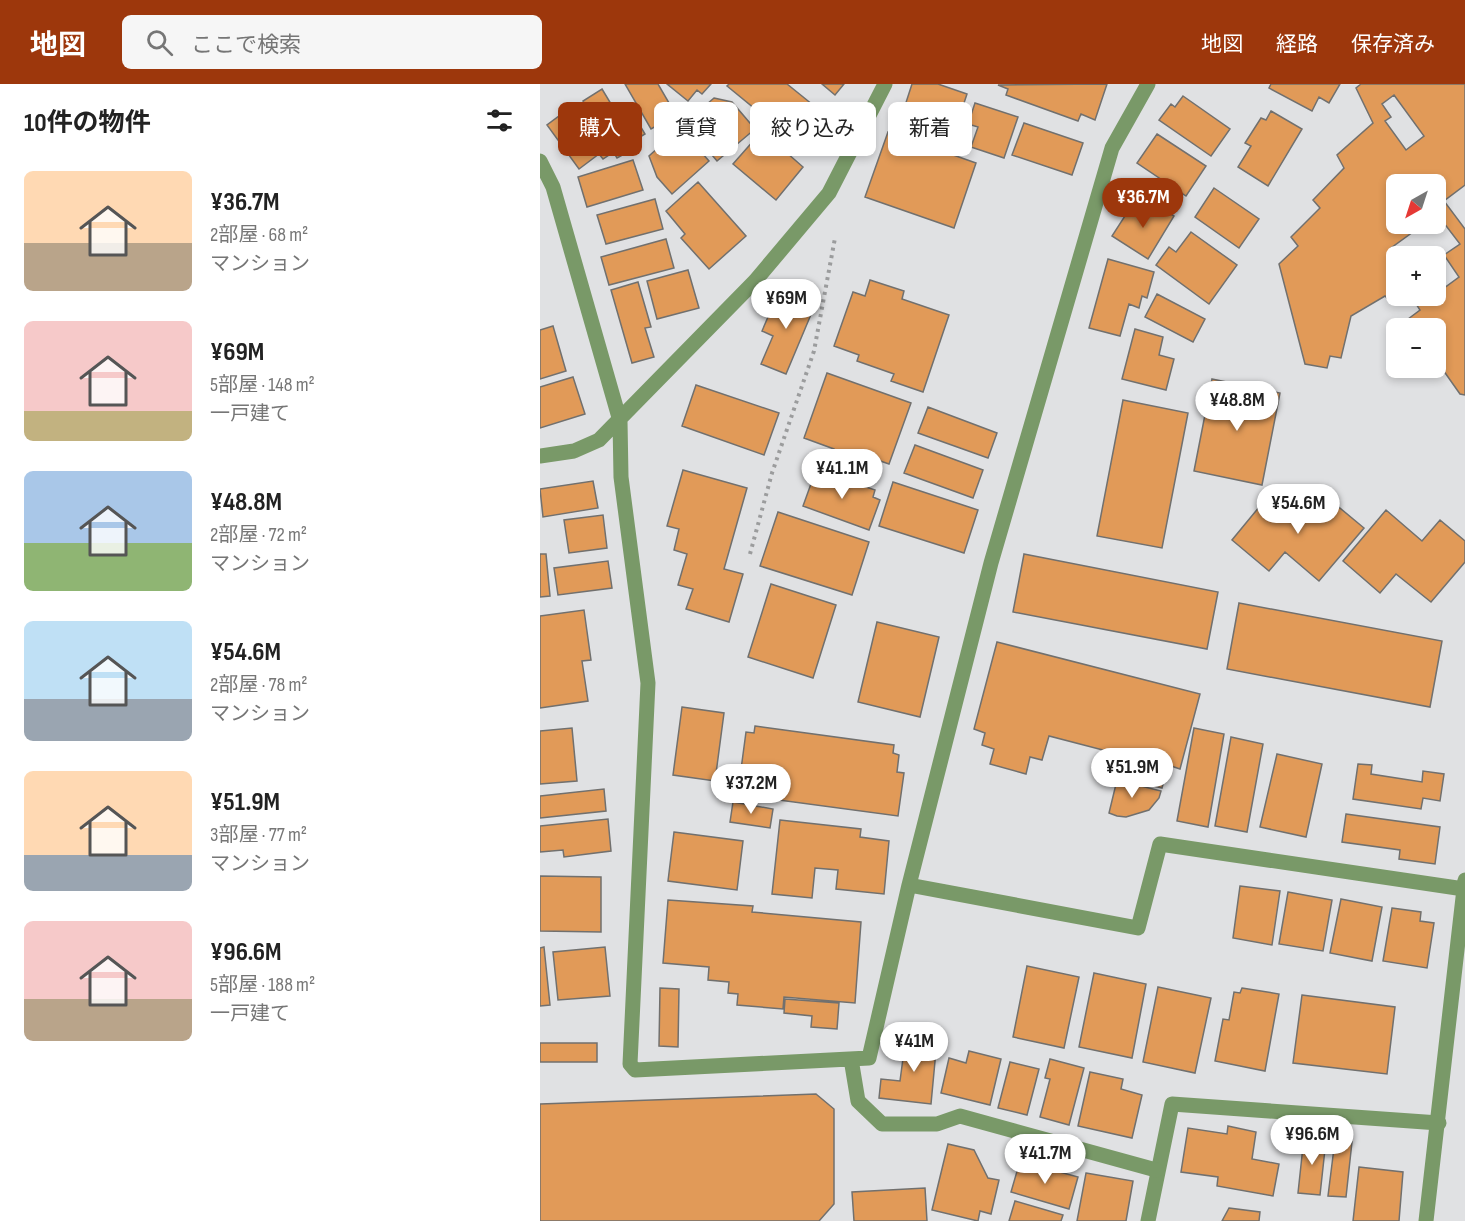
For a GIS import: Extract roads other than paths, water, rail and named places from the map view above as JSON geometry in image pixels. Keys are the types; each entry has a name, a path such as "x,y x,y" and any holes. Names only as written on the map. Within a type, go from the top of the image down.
{"street":[{"path":"540,456 574,451 599,440 755,281 829,193 843,171 885,84"},
{"path":"540,161 553,187 620,421 621,477 648,683 630,1064 635,1070 868,1059 909,885 991,563 1113,148 1148,84"},
{"path":"909,885 1138,928 1161,844 1465,885 1426,1221"},
{"path":"851,1059 858,1101 882,1124 937,1124 960,1116 1156,1170"},
{"path":"1148,1221 1156,1170 1172,1104 1439,1123"}]}
